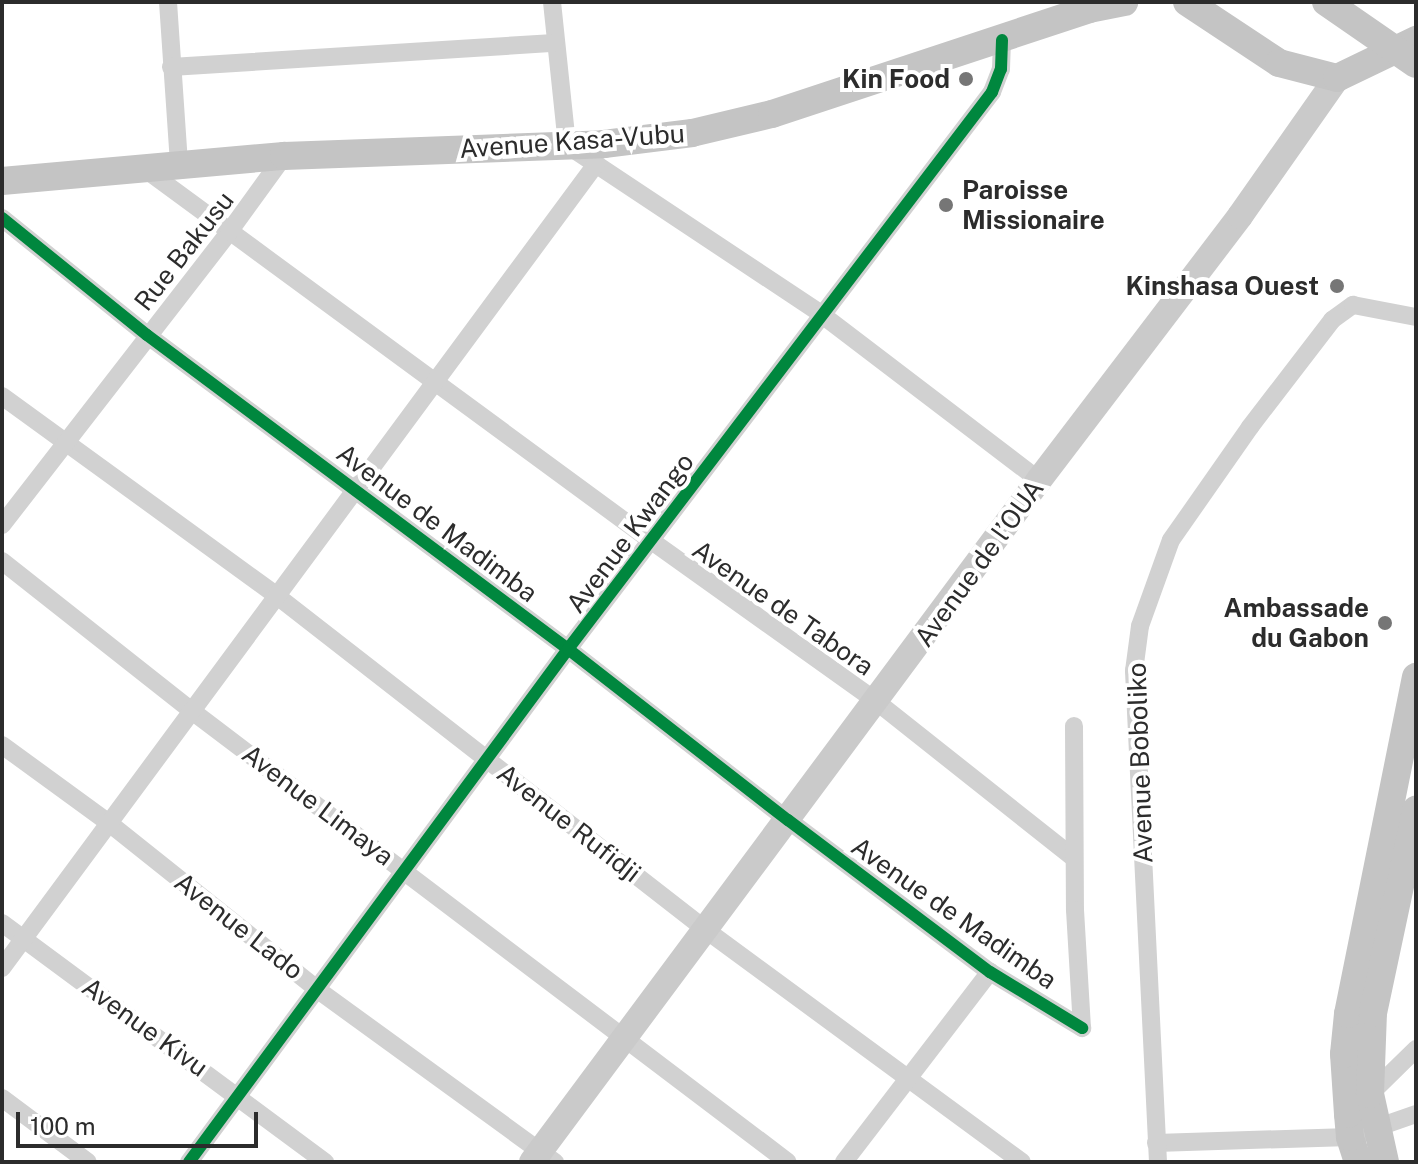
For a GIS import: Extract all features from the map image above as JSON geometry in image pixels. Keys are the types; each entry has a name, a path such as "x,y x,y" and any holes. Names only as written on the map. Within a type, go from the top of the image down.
{"main road":[{"name":"Avenue Kasa-Vubu","path":"2,181 284,156 632,141 725,127 1002,40 1089,9 1124,2"},
{"path":"1187,2 1279,63 1337,78 1408,51"},
{"path":"1326,2 1408,51"},
{"path":"1385,1162 1358,1135 1344,1054 1348,1014 1416,677"},
{"path":"1358,1135 1370,1094 1373,1013 1416,810"}],"street":[{"path":"168,2 179,164"},
{"path":"552,2 567,145 821,314 1039,480"},
{"name":"Avenue Kwango","path":"189,1162 568,649 653,542 821,314 992,92 1001,69 1002,40"},
{"path":"171,67 554,43"},
{"name":"Avenue de l’OUA","path":"542,1158 622,1039 1240,216 1337,78"},
{"name":"Rue Bakusu","path":"2,525 229,232 284,156"},
{"path":"2,968 596,164"},
{"name":"Avenue de Tabora","path":"145,169 653,542 877,702 1074,858"},
{"name":"Avenue de Madimba","path":"2,218 147,335 568,649 990,972 1082,1028 1074,858"},
{"name":"Avenue Boboliko","path":"1157,1153 1134,671 1140,626 1171,540 1250,427 1332,320 1353,305 1416,317"},
{"name":"Avenue Rufidji","path":"2,396 277,596 706,930 904,1079 1022,1162"},
{"name":"Avenue Limaya","path":"2,561 192,711 788,1162"},
{"path":"1074,726 1074,858"},
{"name":"Avenue Lado","path":"2,745 109,823 318,990 542,1158"},
{"name":"Avenue Kivu","path":"2,923 240,1096 325,1162"},
{"path":"844,1162 904,1079 990,972"},
{"path":"1370,1094 1416,1049"},
{"path":"2,1098 88,1162"},
{"path":"1157,1153 1358,1135 1416,1114"}],"cycle path":[{"path":"189,1162 568,649 992,92 1001,69 1002,40"},
{"path":"2,218 147,335 568,649 990,972 1082,1028"}],"place":[{"name":"Kin Food","path":"966,79"},
{"name":"Paroisse Missionaire","path":"946,205"},
{"name":"Kinshasa Ouest","path":"1337,286"},
{"name":"Ambassade du Gabon","path":"1385,623"}]}
